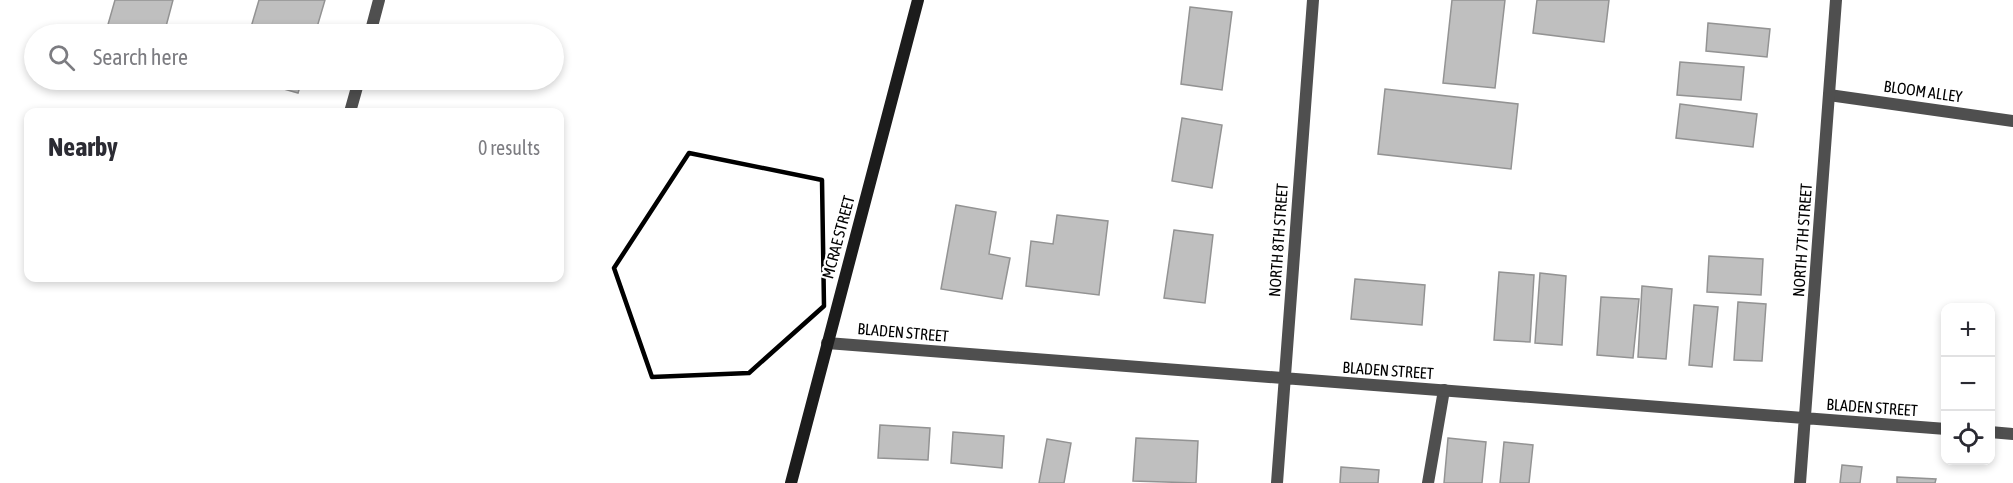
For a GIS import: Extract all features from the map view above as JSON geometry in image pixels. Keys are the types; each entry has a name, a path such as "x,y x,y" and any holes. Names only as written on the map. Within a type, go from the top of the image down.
{"street":[{"path":"373,24 379,0"},
{"name":"MCRAE STREET","path":"791,483 918,0"},
{"name":"NORTH 8TH STREET","path":"1277,483 1313,0"},
{"name":"NORTH 7TH STREET","path":"1800,483 1836,0"},
{"path":"351,108 356,90"},
{"name":"BLOOM ALLEY","path":"1829,95 2013,121"},
{"name":"BLADEN STREET","path":"828,343 1285,380 1941,429"},
{"path":"1428,483 1444,390"},
{"path":"1995,432 2013,434"}],"highlighted area":[{"path":"689,153 822,180 824,306 749,373 652,377 614,268"}],"building":[{"path":"115,0 173,0 167,24 108,24"},
{"path":"259,0 325,0 318,24 252,24"},
{"path":"1452,0 1505,0 1495,88 1443,83"},
{"path":"1537,0 1609,0 1604,42 1533,33"},
{"path":"1190,7 1232,12 1222,90 1181,84"},
{"path":"1708,23 1770,29 1767,57 1706,51"},
{"path":"1680,62 1744,67 1741,100 1677,95"},
{"path":"1385,89 1518,104 1511,169 1378,154"},
{"path":"1680,104 1757,114 1753,147 1676,138"},
{"path":"1182,118 1222,125 1212,188 1172,181"},
{"path":"956,205 996,212 989,254 1010,258 1002,299 941,289"},
{"path":"1057,215 1108,221 1099,295 1026,286 1031,241 1053,244"},
{"path":"1174,230 1213,235 1205,303 1164,298"},
{"path":"1709,256 1763,259 1761,295 1707,292"},
{"path":"1499,272 1534,275 1530,342 1494,340"},
{"path":"1540,273 1566,276 1562,345 1535,343"},
{"path":"1355,279 1425,285 1422,325 1351,319"},
{"path":"1642,286 1672,289 1666,359 1638,357"},
{"path":"1601,297 1639,299 1633,358 1597,355"},
{"path":"1738,302 1766,304 1762,361 1734,360"},
{"path":"1694,305 1718,307 1712,367 1689,365"},
{"path":"880,425 930,428 928,460 878,458"},
{"path":"953,432 1004,436 1002,468 951,463"},
{"path":"1136,438 1198,441 1196,483 1133,481"},
{"path":"1448,438 1486,442 1482,483 1444,483"},
{"path":"1047,439 1071,443 1064,483 1039,483"},
{"path":"1504,442 1533,445 1529,483 1500,483"},
{"path":"1842,465 1862,467 1860,483 1840,483"},
{"path":"1341,467 1379,470 1378,483 1340,483"},
{"path":"1897,477 1936,479 1935,483 1897,483"}]}
